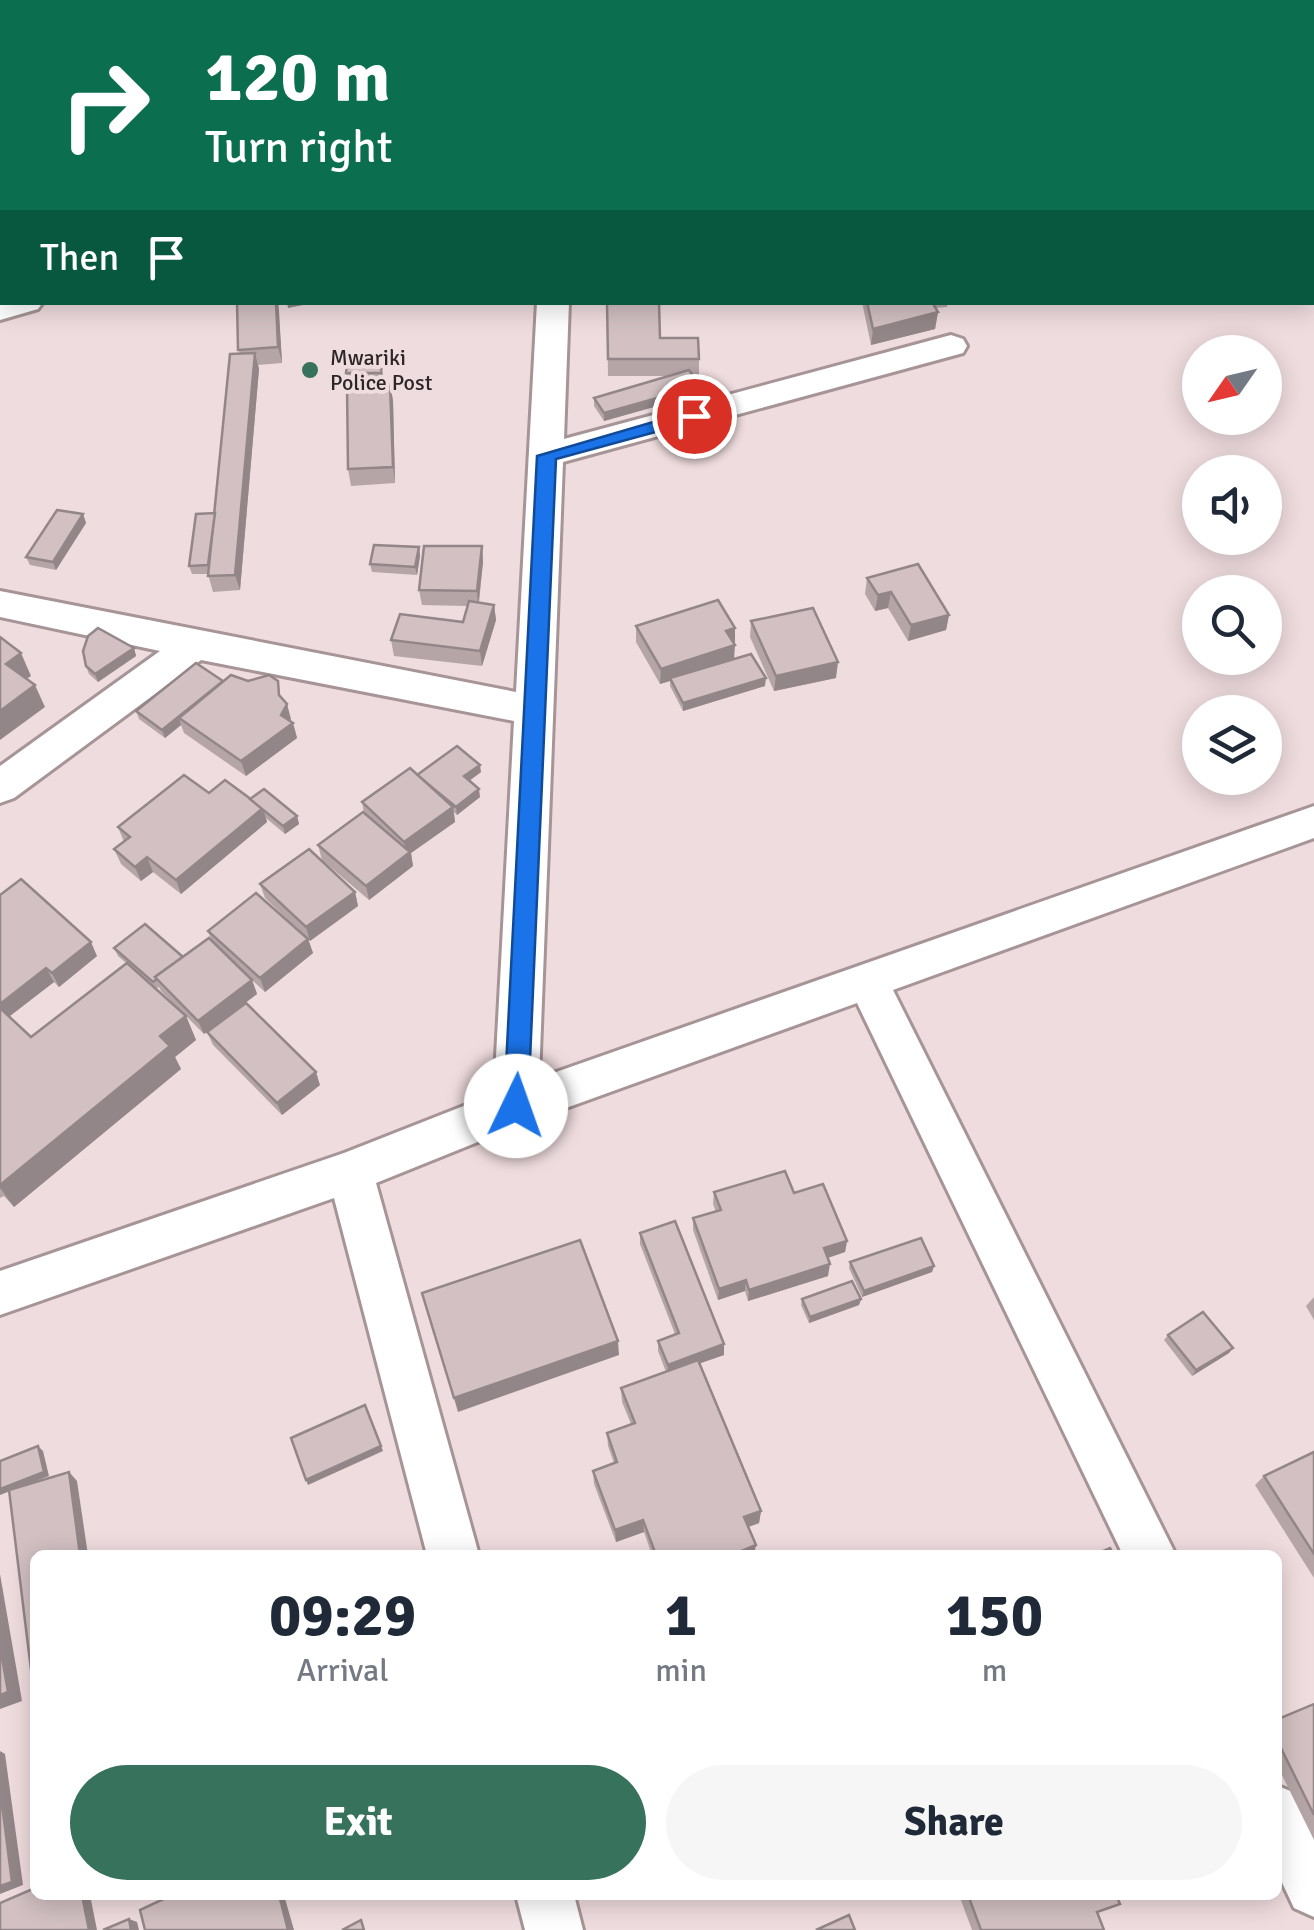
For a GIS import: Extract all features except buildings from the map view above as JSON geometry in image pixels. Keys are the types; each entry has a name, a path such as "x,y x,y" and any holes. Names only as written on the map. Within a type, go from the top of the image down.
{"street":[{"path":"516,1106 554,305"},
{"path":"546,456 952,346"},
{"path":"0,604 198,642 359,679 534,710"},
{"path":"0,788 198,642"},
{"path":"0,1293 350,1172 516,1106 1314,822"},
{"path":"868,982 1148,1550"},
{"path":"350,1172 452,1550"},
{"path":"1282,1822 1314,1888"},
{"path":"546,1900 554,1930"}],"place":[{"name":"Mwariki Police Post","path":"310,370"}],"route":[{"path":"516,1106 546,456 694,416"}]}
